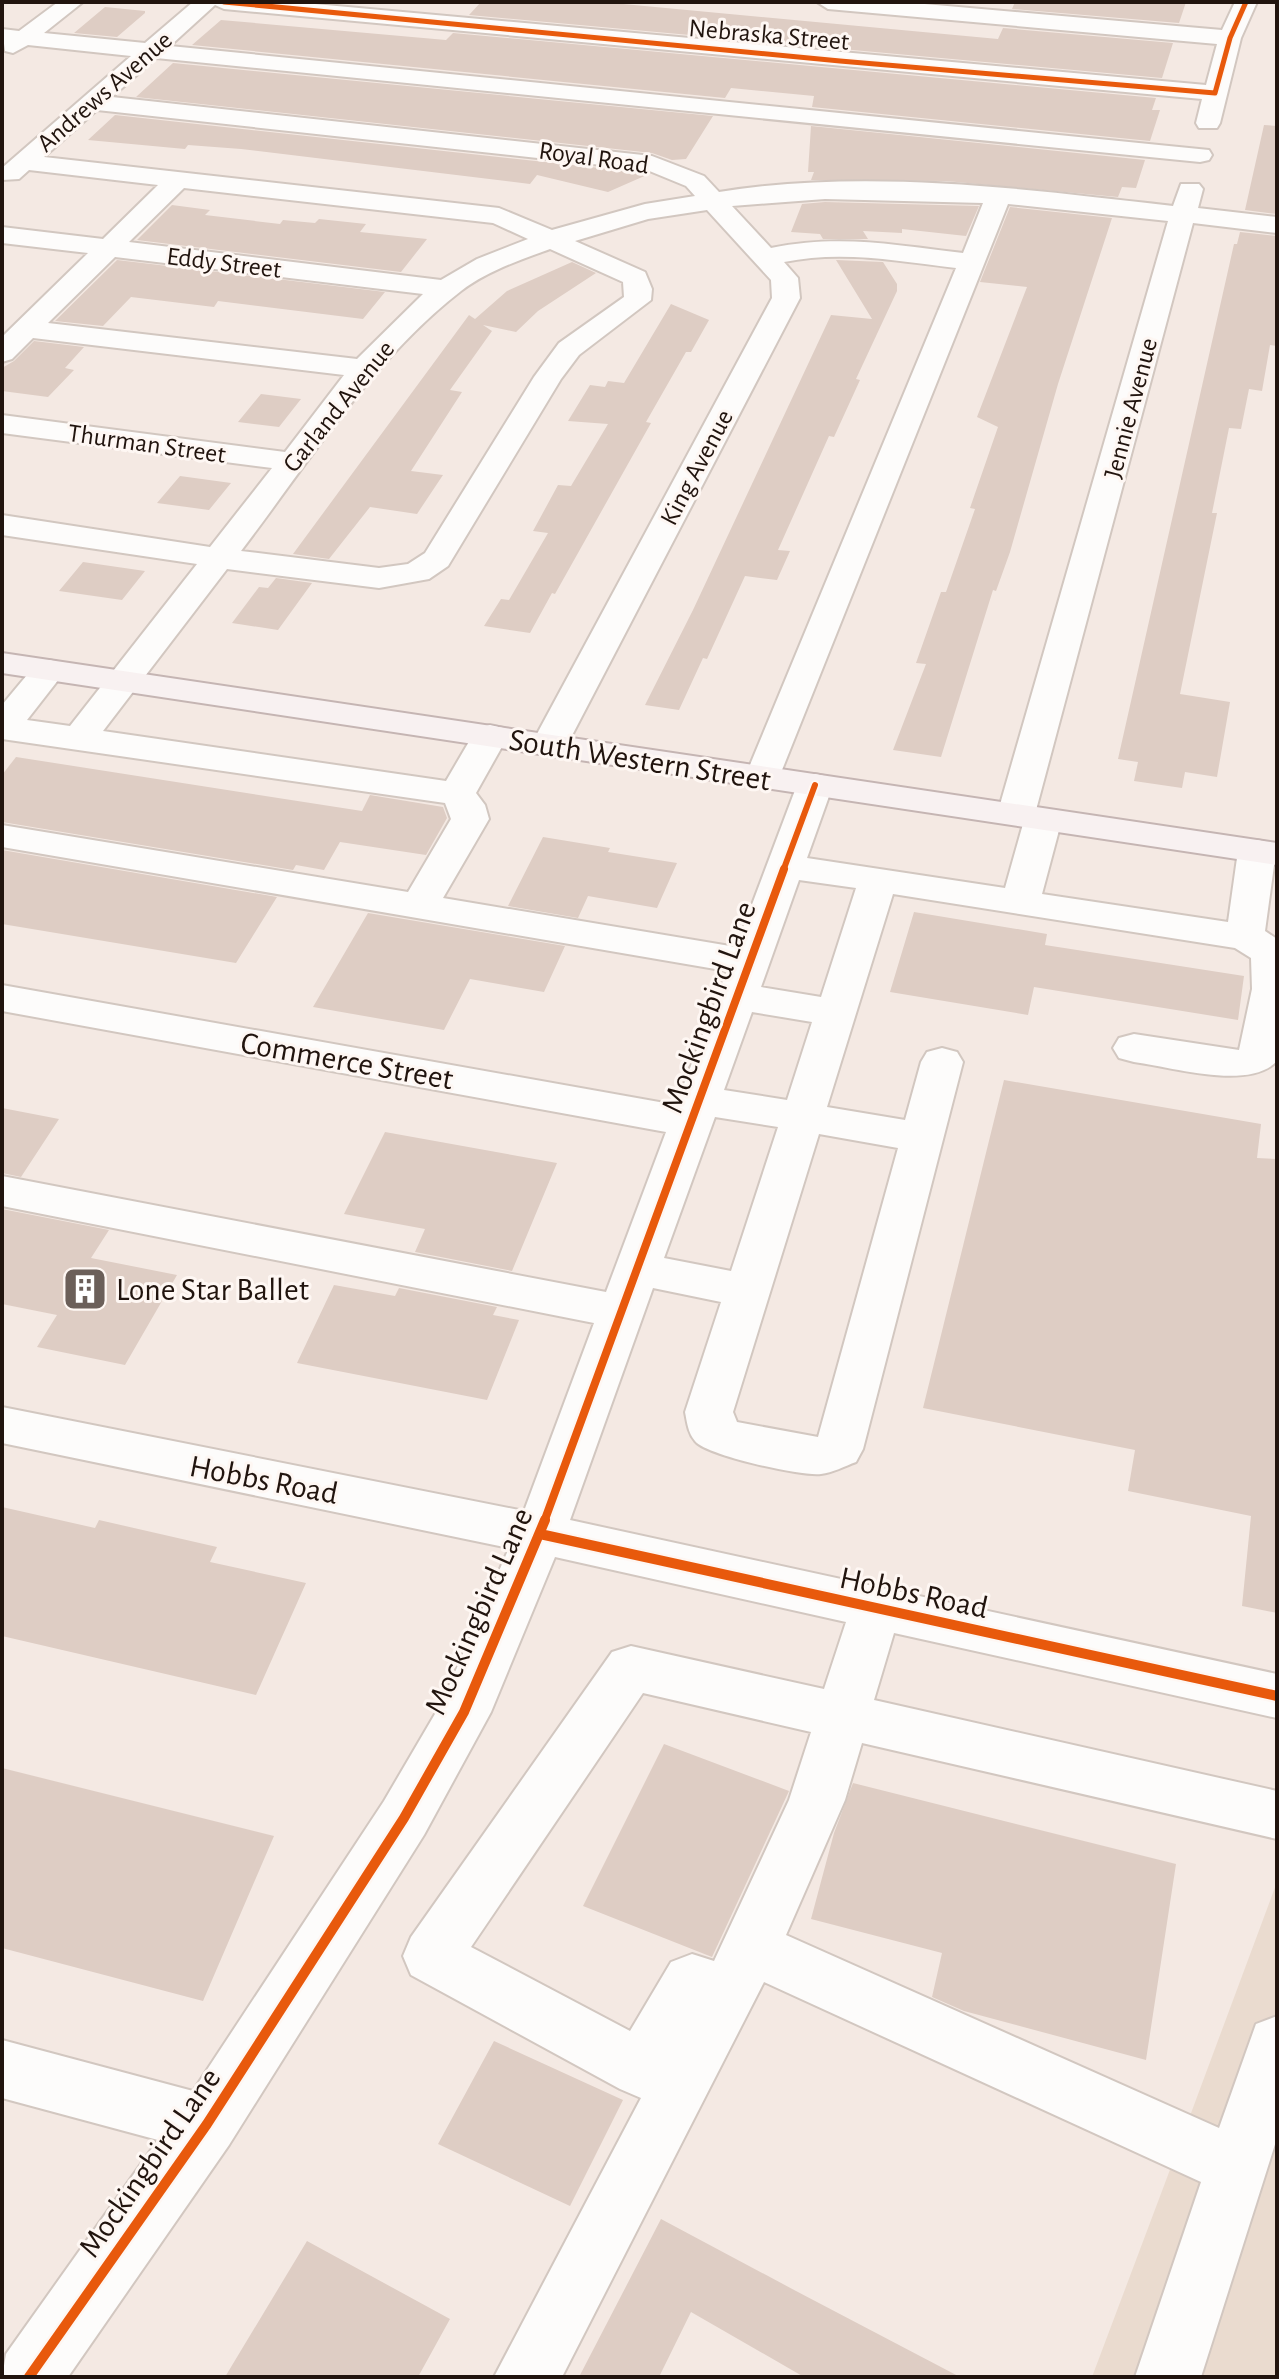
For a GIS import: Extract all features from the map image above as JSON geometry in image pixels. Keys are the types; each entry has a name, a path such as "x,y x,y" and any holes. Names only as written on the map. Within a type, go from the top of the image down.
{"main road":[{"name":"South Western Street","path":"2,663 1267,853"}],"street":[{"path":"2,55 12,37 72,2"},
{"name":"Andrews Avenue","path":"2,181 206,2"},
{"name":"Nebraska Street","path":"224,2 840,61 1215,93"},
{"path":"828,2 1230,38"},
{"name":"Jennie Avenue","path":"1021,902 1029,817 1182,215 1230,38 1246,2"},
{"path":"12,37 1200,155"},
{"name":"Royal Road","path":"92,102 621,157 674,170 695,181 716,201"},
{"path":"2,525 218,558 379,578 417,572 437,559 548,377 569,349 637,300 638,289 635,278 499,216 23,162"},
{"path":"2,353 179,179"},
{"path":"716,201 812,192 900,189 999,196 1277,225"},
{"path":"763,777 999,196"},
{"name":"Garland Avenue","path":"79,738 381,348 447,289 479,269 550,240 635,215 716,201"},
{"name":"King Avenue","path":"549,745 786,298 784,278 716,201"},
{"name":"Eddy Street","path":"2,235 447,289"},
{"path":"767,257 811,248 843,247 973,262"},
{"path":"28,329 365,369"},
{"name":"Thurman Street","path":"2,424 293,462"},
{"path":"2,727 49,670"},
{"path":"2,727 457,794 467,805 470,819 419,906"},
{"path":"457,794 490,736"},
{"name":"Mockingbird Lane","path":"29,2377 207,2124 404,1818 464,1712 540,1534 815,785"},
{"path":"2,836 419,906 744,979 836,1013"},
{"path":"1245,937 1267,853"},
{"path":"785,866 1245,937 1259,944 1270,955 1274,970 1262,1052 1254,1060 1240,1064 1134,1048"},
{"path":"878,880 709,1412 712,1429 724,1438 819,1456 839,1449 942,1062"},
{"name":"Commerce Street","path":"2,998 696,1111 803,1117 921,1137"},
{"path":"2,1191 622,1312"},
{"path":"638,1269 747,1291"},
{"name":"Hobbs Road","path":"2,1425 540,1534 1277,1696"},
{"path":"527,2377 740,1971 817,1800 876,1608"},
{"path":"1237,2167 740,1971 692,1981 641,2069 432,1956 631,1668 1277,1815"},
{"path":"1168,2377 1237,2167 1267,2113 1277,2044"},
{"path":"2,2069 207,2124"}],"shaded area":[{"path":"1277,1882 1277,2377 1092,2377 1165,2183"}],"building":[{"path":"481,2 602,2 998,39 1003,28 1173,43 1162,78 469,15"},
{"path":"1015,2 1186,2 1179,23 1012,9"},
{"path":"105,7 145,13 117,37 74,33"},
{"path":"221,20 446,40 453,33 1156,98 1152,110 1160,110 1150,141 812,107 814,96 731,88 725,98 192,45"},
{"path":"173,63 713,116 686,159 672,160 652,153 136,97"},
{"path":"115,115 649,174 608,192 537,175 530,184 241,149 188,145 185,149 88,140"},
{"path":"1264,125 1277,126 1277,214 1245,210"},
{"path":"811,126 1145,160 1136,188 1122,187 1118,197 946,181 811,180 814,172 808,172"},
{"path":"802,204 979,206 966,236 902,229 902,233 863,231 868,239 823,239 820,234 791,232"},
{"path":"172,205 210,210 205,215 280,224 283,220 315,223 319,219 366,224 360,232 427,239 401,272 137,240"},
{"path":"1010,207 1112,218 1058,384 1010,552 996,591 993,590 941,757 893,750 926,664 916,663 941,592 946,592 975,509 970,508 998,427 977,417 1027,287 980,282"},
{"path":"1240,232 1277,236 1277,346 1270,345 1262,391 1249,389 1241,429 1229,428 1212,513 1217,513 1180,694 1230,702 1217,777 1185,772 1182,788 1134,781 1138,762 1118,759 1234,244 1237,244"},
{"path":"117,260 385,292 363,319 218,301 214,307 131,297 103,326 55,321"},
{"path":"836,260 883,262 897,284 897,291 856,379 860,380 834,437 829,436 778,550 790,551 777,580 745,576 707,659 703,658 679,710 645,705 693,610 831,315 872,319"},
{"path":"572,262 596,273 538,311 516,332 483,325 492,331 450,390 462,392 411,471 443,475 417,514 370,507 329,559 293,554 469,315 475,319 507,291"},
{"path":"671,304 709,320 691,352 686,352 646,422 651,423 555,594 552,593 530,633 484,626 501,599 509,600 548,533 533,531 558,485 571,486 608,424 568,421 590,385 605,387 608,381 624,383"},
{"path":"34,341 84,347 65,368 74,370 48,397 2,391 2,368"},
{"path":"261,394 301,399 279,427 238,422"},
{"path":"180,476 231,483 209,510 157,503"},
{"path":"83,562 145,571 122,600 59,591"},
{"path":"276,578 312,583 278,630 232,623 259,587 268,588"},
{"path":"16,757 362,811 370,795 443,807 447,818 426,855 340,842 324,870 296,865 293,870 2,822 2,775"},
{"path":"543,837 677,863 657,908 588,896 578,918 508,906"},
{"path":"2,850 277,897 236,963 2,924"},
{"path":"914,912 1047,934 1045,945 1244,976 1238,1020 1034,987 1028,1015 890,992"},
{"path":"368,913 565,946 544,992 470,979 444,1030 313,1007"},
{"path":"1004,1080 1261,1124 1257,1158 1277,1159 1277,1613 1242,1606 1251,1516 1128,1491 1135,1450 923,1408"},
{"path":"2,1108 59,1119 21,1177 2,1173"},
{"path":"385,1132 557,1163 512,1271 415,1252 425,1229 344,1214"},
{"name":"Lone Star Ballet","path":"2,1209 109,1230 91,1258 177,1275 125,1365 37,1347 57,1315 2,1304"},
{"path":"334,1285 395,1296 399,1288 497,1307 493,1315 519,1320 487,1400 297,1363"},
{"path":"2,1507 95,1528 99,1520 217,1547 210,1562 306,1583 256,1695 2,1636"},
{"path":"664,1744 789,1791 712,1957 583,1906"},
{"path":"2,1768 274,1836 203,2001 2,1948"},
{"path":"853,1783 1176,1864 1146,2060 964,2011 932,1997 942,1953 811,1919 834,1833"},
{"path":"494,2041 623,2100 570,2206 438,2144"},
{"path":"661,2219 960,2377 804,2377 691,2312 659,2377 579,2377"},
{"path":"307,2241 450,2319 418,2377 225,2377"}],"cycle path":[{"path":"224,2 840,61 1215,93 1230,38 1246,2"},
{"path":"29,2377 207,2124 404,1818 464,1712 540,1534 815,785"},
{"path":"540,1534 1277,1696"}],"place":[{"name":"Lone Star Ballet","path":"85,1289"}]}
